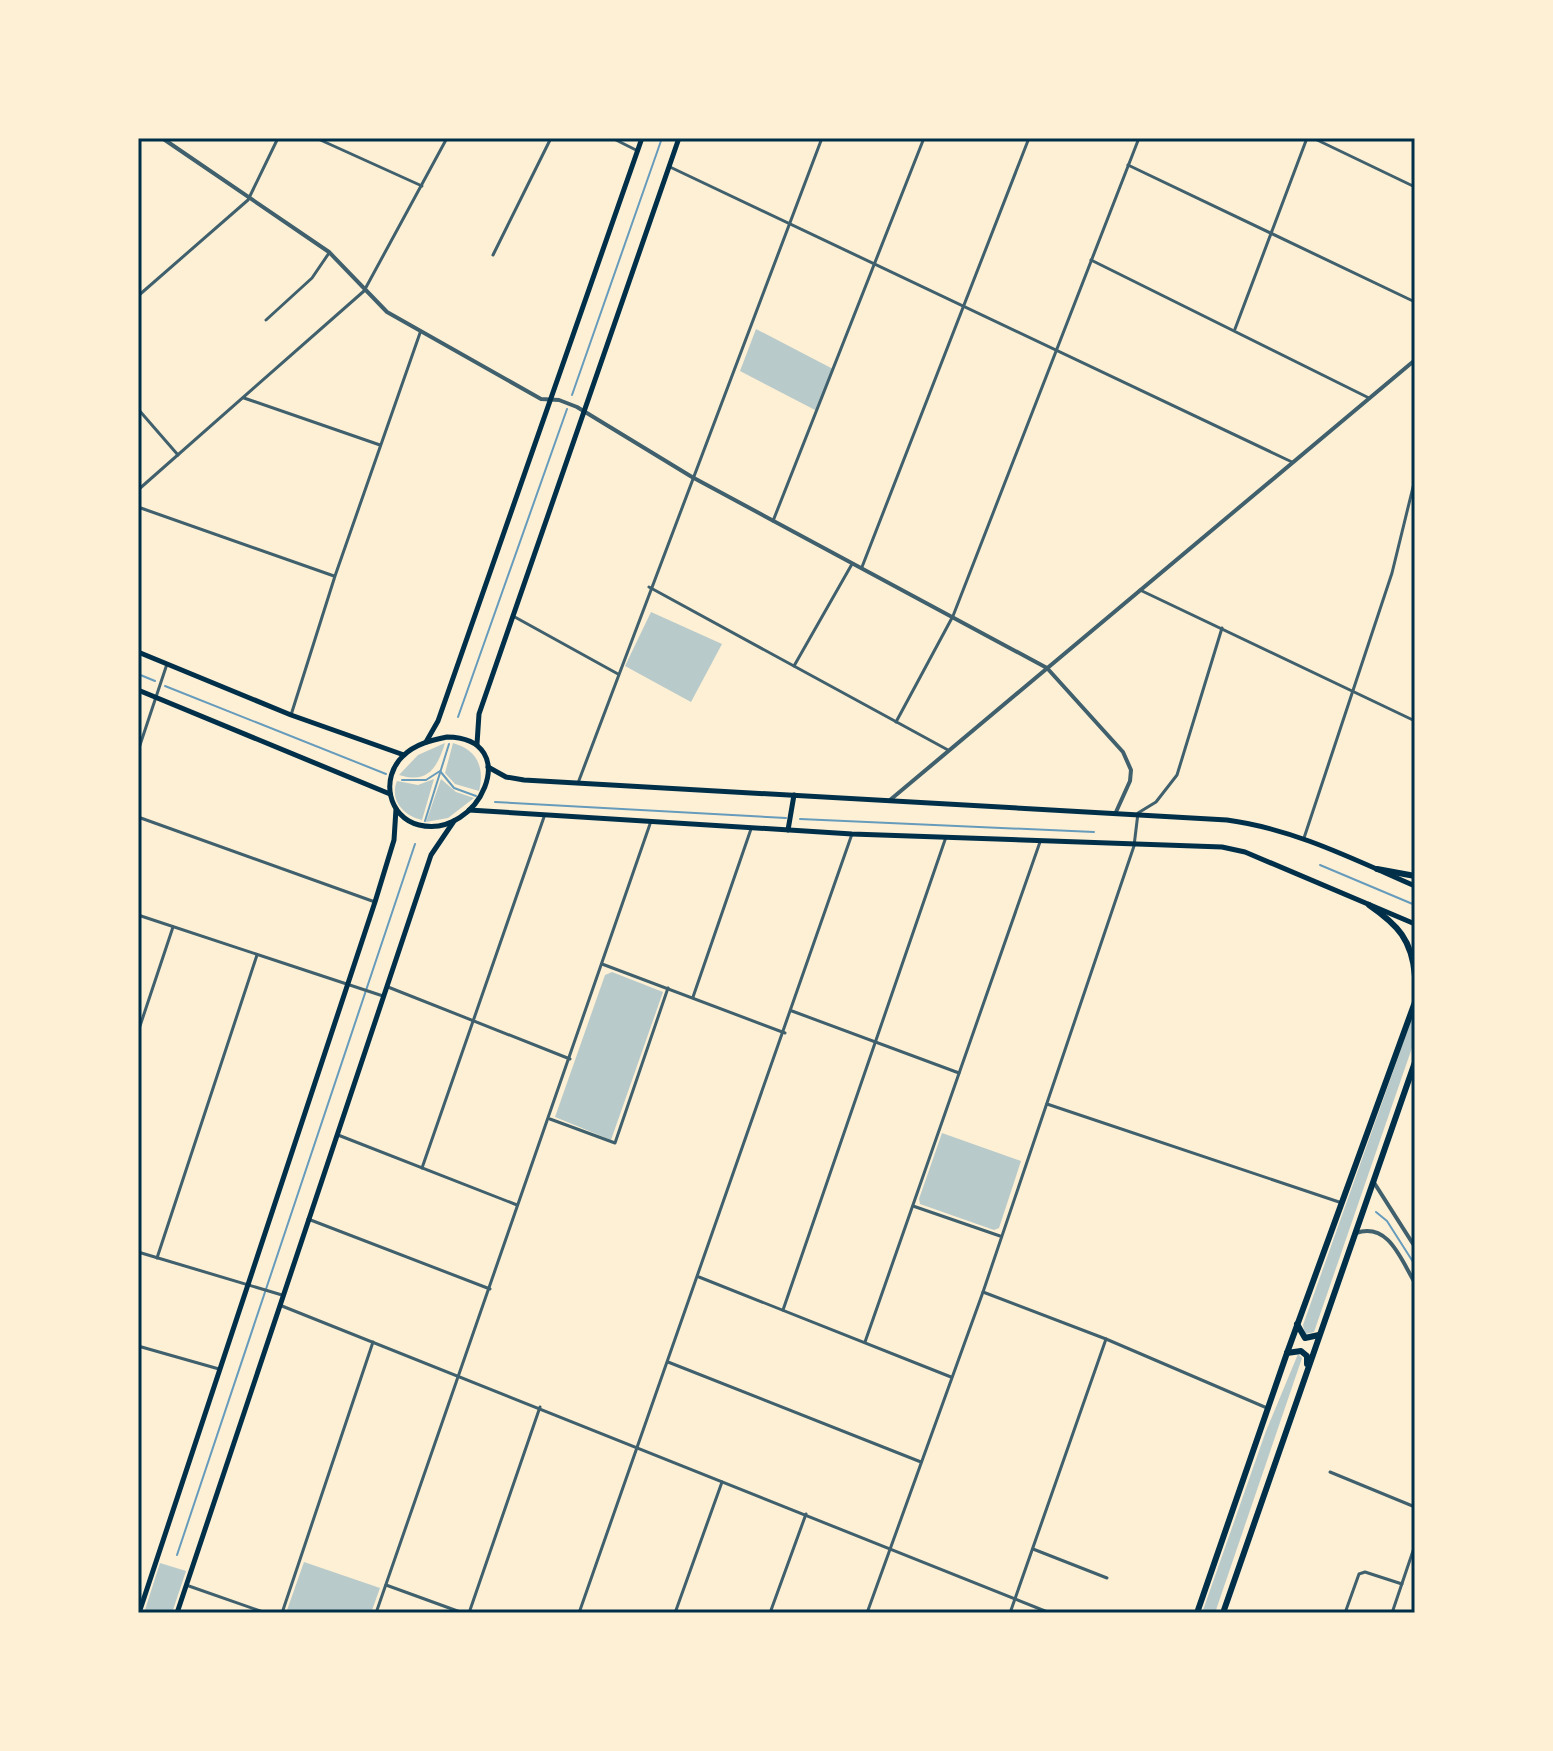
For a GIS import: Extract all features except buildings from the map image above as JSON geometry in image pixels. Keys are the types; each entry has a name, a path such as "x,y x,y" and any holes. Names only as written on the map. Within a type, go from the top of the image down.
{"highway":[{"path":"1377,869 1415,876"},
{"path":"1369,905 1404,933 1411,946 1415,976"},
{"path":"1197,1613 1267,1408 1415,1002 1415,987"},
{"path":"1223,1613 1415,1062"},
{"path":"1297,1324 1305,1338 1319,1335"},
{"path":"1287,1353 1301,1351 1307,1356 1307,1368"}],"main road":[{"path":"426,742 438,721 642,138"},
{"path":"177,1613 279,1294 338,1135 431,855 454,821 469,810 486,790 488,767 477,744 479,714 679,138"},
{"path":"138,652 291,715 404,755"},
{"path":"138,690 390,794"},
{"path":"454,821 427,827 411,823 396,809 389,780 404,755 426,742 462,737 477,744"},
{"path":"488,767 506,777 578,783 1138,813 1250,823 1304,838 1415,886"},
{"path":"788,830 794,795"},
{"path":"139,1613 350,985 394,840 396,809"},
{"path":"469,810 650,824 852,834 1222,847 1245,852 1415,924"}],"street":[{"path":"162,138 248,200 329,252 387,312 420,333 541,399 585,414 692,477 1047,668 1123,752 1131,770 1130,781 1116,812"},
{"path":"138,296 248,200 278,138"},
{"path":"316,138 422,186"},
{"path":"138,490 364,291 447,138"},
{"path":"493,255 551,138"},
{"path":"612,138 638,151"},
{"path":"578,783 649,587 822,138"},
{"path":"773,521 924,138"},
{"path":"861,569 1029,138"},
{"path":"896,722 953,616 1139,138"},
{"path":"1235,330 1310,138 1415,187"},
{"path":"1128,165 1272,231 1415,302"},
{"path":"670,167 1293,462"},
{"path":"266,320 312,278 329,252"},
{"path":"1091,260 1369,398"},
{"path":"291,715 335,576 420,333"},
{"path":"890,800 1415,360"},
{"path":"244,398 380,445"},
{"path":"138,409 178,455"},
{"path":"1304,838 1395,562 1415,479"},
{"path":"138,507 335,576"},
{"path":"794,666 852,564"},
{"path":"649,587 949,750"},
{"path":"1140,590 1415,721"},
{"path":"513,616 618,674"},
{"path":"867,1613 1002,1237 1134,846 1138,813 1156,802 1177,775 1222,628"},
{"path":"138,751 167,664"},
{"path":"138,817 375,902"},
{"path":"422,1168 544,817"},
{"path":"376,1613 650,824"},
{"path":"693,997 751,829"},
{"path":"579,1613 785,1033 852,834"},
{"path":"783,1310 946,837"},
{"path":"865,1342 1040,842"},
{"path":"138,915 383,996"},
{"path":"138,1032 173,927"},
{"path":"157,1258 257,955"},
{"path":"602,964 785,1033"},
{"path":"386,986 570,1059"},
{"path":"550,1119 615,1143 668,988"},
{"path":"792,1011 876,1045 959,1073"},
{"path":"1047,1104 1342,1203"},
{"path":"338,1135 518,1206"},
{"path":"1373,1181 1415,1247"},
{"path":"913,1206 1002,1237"},
{"path":"308,1219 490,1289"},
{"path":"1354,1234 1371,1230 1386,1236 1415,1283"},
{"path":"138,1252 279,1294"},
{"path":"699,1277 951,1377"},
{"path":"983,1292 1106,1339 1267,1408"},
{"path":"278,1305 460,1375 1050,1613"},
{"path":"1010,1613 1106,1339"},
{"path":"282,1613 373,1342"},
{"path":"138,1346 219,1369"},
{"path":"666,1362 921,1462"},
{"path":"469,1613 540,1407"},
{"path":"1330,1472 1415,1507"},
{"path":"675,1613 722,1482"},
{"path":"770,1613 806,1514"},
{"path":"1392,1613 1415,1545"},
{"path":"1033,1549 1107,1578"},
{"path":"1345,1613 1359,1574 1365,1572 1402,1584"},
{"path":"186,1585 266,1613"},
{"path":"386,1585 463,1613"}],"shaded area":[{"path":"756,329 833,369 817,411 740,371"},
{"path":"651,612 722,644 691,702 625,666"},
{"path":"445,743 439,760 430,772 417,777 399,775 418,755"},
{"path":"453,743 468,750 477,761 481,774 479,791 455,784 445,773"},
{"path":"434,779 422,820 404,811 395,795 397,781 418,785"},
{"path":"441,779 456,792 474,798 448,818 426,822"},
{"path":"612,972 663,992 611,1140 555,1117 605,975"},
{"path":"1415,1010 1415,1039 1314,1332 1305,1334 1303,1325"},
{"path":"942,1133 1021,1161 999,1228 994,1230 920,1204 919,1199"},
{"path":"1298,1354 1302,1358 1215,1613 1202,1613 1266,1431"},
{"path":"304,1562 380,1588 371,1613 286,1613"},
{"path":"160,1563 186,1571 172,1613 144,1613"}],"waterway":[{"path":"572,395 662,138"},
{"path":"458,717 567,409"},
{"path":"138,674 155,681"},
{"path":"165,686 386,774"},
{"path":"425,821 449,744"},
{"path":"402,780 426,780 440,771 454,788 476,796"},
{"path":"495,802 786,818"},
{"path":"800,819 1094,832"},
{"path":"177,1555 415,844"},
{"path":"1320,865 1415,905"},
{"path":"1376,1212 1387,1221 1415,1265"}]}
